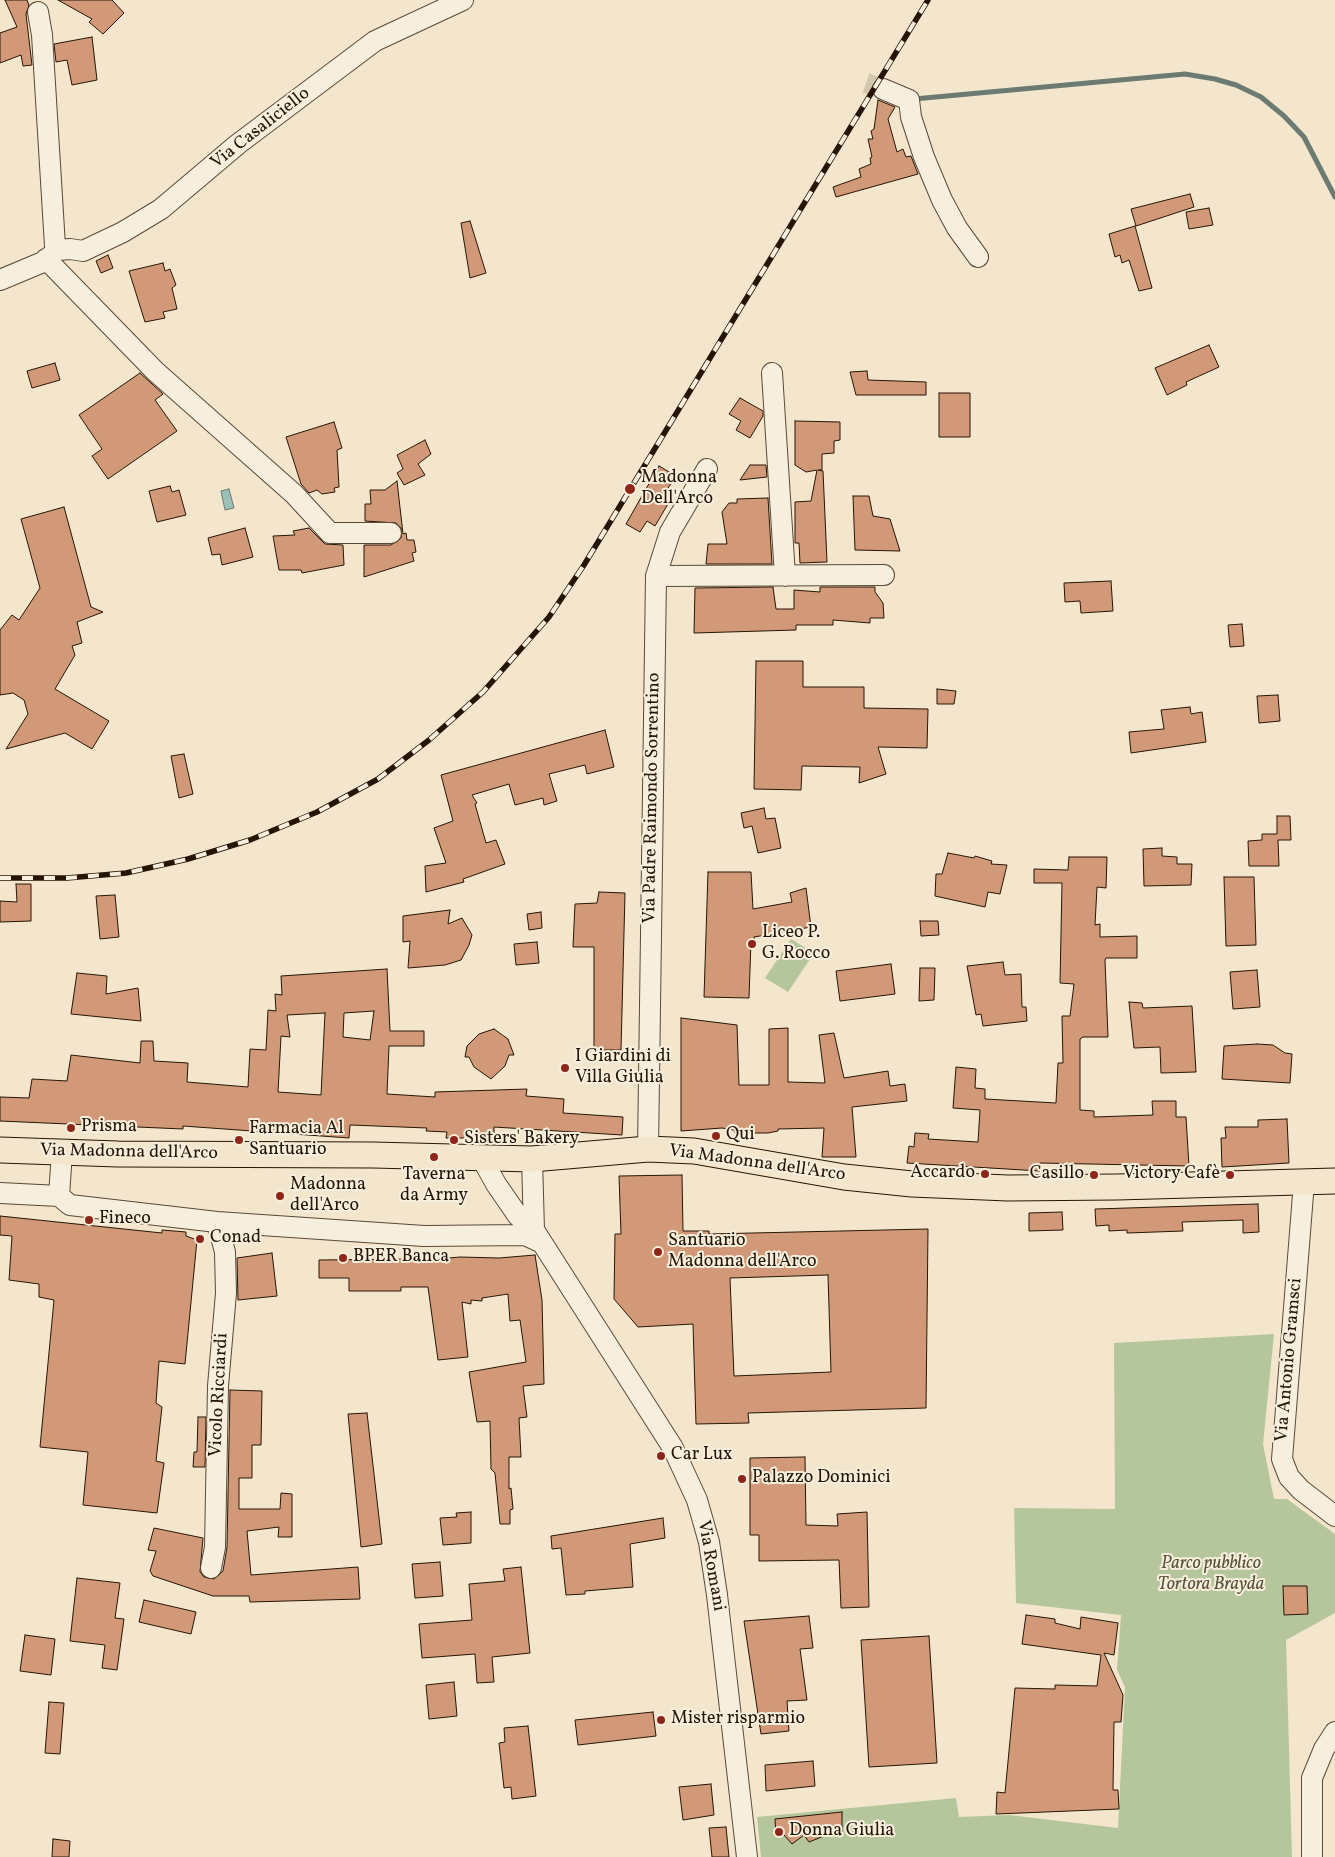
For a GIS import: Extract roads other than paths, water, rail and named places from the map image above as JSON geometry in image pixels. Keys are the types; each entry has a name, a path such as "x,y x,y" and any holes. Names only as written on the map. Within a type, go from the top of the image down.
{"main road":[{"name":"Via Madonna dell'Arco","path":"0,1150 532,1160 648,1149 694,1151 844,1176 912,1184 1018,1188 1335,1180"}],"street":[{"name":"Via Casaliciello","path":"52,255 70,248 82,251 130,228 161,208 238,144 375,41 464,0"},
{"path":"0,280 52,255 55,246 42,35 38,12"},
{"path":"883,89 909,100 911,116 924,157 942,200 957,228 978,257"},
{"path":"52,255 156,371 294,494 330,533 391,533"},
{"path":"772,373 785,576"},
{"name":"Via Padre Raimondo Sorrentino","path":"648,1149 656,576 670,532 707,469"},
{"path":"656,576 884,576"},
{"path":"59,1196 62,1152"},
{"name":"Via Romani","path":"482,1159 496,1184 518,1216 537,1236 673,1448 697,1500 709,1542 718,1596 746,1857"},
{"path":"0,1193 59,1196 70,1205 217,1222 424,1236 537,1236 532,1160"},
{"name":"Via Antonio Gramsci","path":"1304,1182 1282,1459 1289,1477 1301,1490 1335,1516"},
{"name":"Vicolo Ricciardi","path":"211,1568 215,1547 218,1386 226,1293 225,1252 217,1222"},
{"path":"1312,1857 1312,1778 1324,1748 1335,1732"}],"water":[{"path":"229,489 234,508 225,510 221,491"}],"waterway":[{"path":"914,99 1185,74 1215,79 1236,85 1261,97 1284,116 1304,137 1335,197"}],"tunnel":[{"path":"866,83 883,89"}],"railway":[{"path":"0,878 67,878 126,873 188,859 250,840 317,812 378,779 429,740 483,692 549,617 584,565 928,0"}],"place":[{"name":"Madonna Dell'Arco","path":"630,489"},
{"name":"Liceo P. G. Rocco","path":"752,944"},
{"name":"I Giardini di Villa Giulia","path":"565,1068"},
{"name":"Prisma","path":"71,1128"},
{"name":"Qui","path":"716,1136"},
{"name":"Farmacia Al Santuario","path":"239,1140"},
{"name":"Sisters' Bakery","path":"454,1140"},
{"name":"Taverna da Army","path":"434,1157"},
{"name":"Accardo","path":"985,1174"},
{"name":"Casillo","path":"1094,1175"},
{"name":"Victory Cafè","path":"1230,1175"},
{"name":"Madonna dell'Arco","path":"280,1196"},
{"name":"Fineco","path":"89,1220"},
{"name":"Conad","path":"200,1239"},
{"name":"Santuario Madonna dell'Arco","path":"658,1252"},
{"name":"BPER Banca","path":"343,1258"},
{"name":"Car Lux","path":"661,1456"},
{"name":"Palazzo Dominici","path":"742,1479"},
{"name":"Mister risparmio","path":"661,1720"},
{"name":"Donna Giulia","path":"779,1832"}],"park label":[{"name":"Parco pubblico Tortora Brayda","path":"1211,1575"}]}
